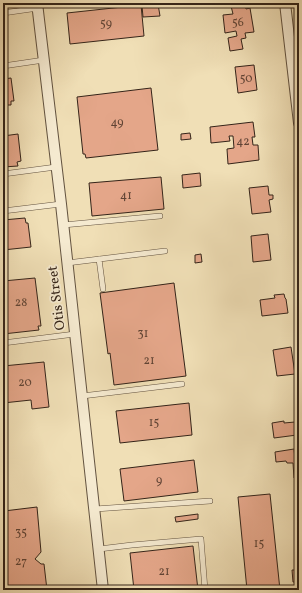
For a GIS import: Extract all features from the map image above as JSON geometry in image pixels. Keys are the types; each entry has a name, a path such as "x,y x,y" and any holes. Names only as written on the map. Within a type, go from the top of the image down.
{"street":[{"path":"286,3 299,123"},
{"name":"Otis Street","path":"38,6 103,590"}],"lane":[{"path":"3,13 38,6"},
{"path":"3,66 44,60"},
{"path":"3,174 56,167"},
{"path":"3,211 61,204"},
{"path":"63,226 160,216"},
{"path":"67,263 165,251"},
{"path":"100,259 103,289"},
{"path":"3,343 75,334"},
{"path":"82,396 182,384"},
{"path":"95,509 210,501"},
{"path":"99,550 132,545 201,539 205,590"}],"building":[{"path":"158,4 160,16 143,17 142,6"},
{"path":"245,4 246,9 250,8 254,32 245,33 246,38 241,39 243,49 230,51 228,38 237,36 236,31 225,33 223,15 233,14 231,6"},
{"path":"141,5 144,36 70,44 67,13"},
{"path":"254,65 257,90 238,93 235,67"},
{"path":"11,78 14,101 11,101 11,105 3,105 3,79"},
{"path":"151,88 158,150 86,158 85,154 83,154 77,97"},
{"path":"253,122 255,137 252,137 253,145 258,145 259,160 228,164 227,149 234,148 233,136 229,136 230,141 211,143 210,127"},
{"path":"190,133 191,139 181,140 181,134"},
{"path":"18,134 21,161 17,162 18,166 3,167 3,136"},
{"path":"200,173 201,186 183,188 182,175"},
{"path":"161,177 164,209 92,216 89,183"},
{"path":"268,186 269,195 273,195 273,199 269,200 271,212 252,214 249,188"},
{"path":"25,218 26,223 28,223 31,247 3,250 3,220"},
{"path":"268,234 271,260 253,262 251,236"},
{"path":"201,254 202,262 195,263 195,255"},
{"path":"35,278 41,326 38,326 39,330 3,334 3,281"},
{"path":"174,283 186,376 114,385 110,353 108,354 100,293"},
{"path":"284,294 288,313 262,316 260,300 275,298 274,295"},
{"path":"291,347 295,374 277,376 273,350"},
{"path":"44,362 49,407 32,409 31,400 3,403 3,366"},
{"path":"189,403 192,435 120,443 116,411"},
{"path":"284,421 284,423 295,422 297,435 274,438 272,423"},
{"path":"294,449 295,459 299,459 299,478 294,478 293,463 287,463 286,461 276,462 275,452"},
{"path":"194,460 198,492 124,501 120,469"},
{"path":"270,494 280,590 247,590 238,497"},
{"path":"37,507 41,552 35,559 41,564 44,564 47,590 3,590 3,513 4,511"},
{"path":"198,514 198,519 176,522 175,517"},
{"path":"193,546 198,590 134,590 130,553"},
{"path":"292,570 299,570 299,582 293,582"}]}
